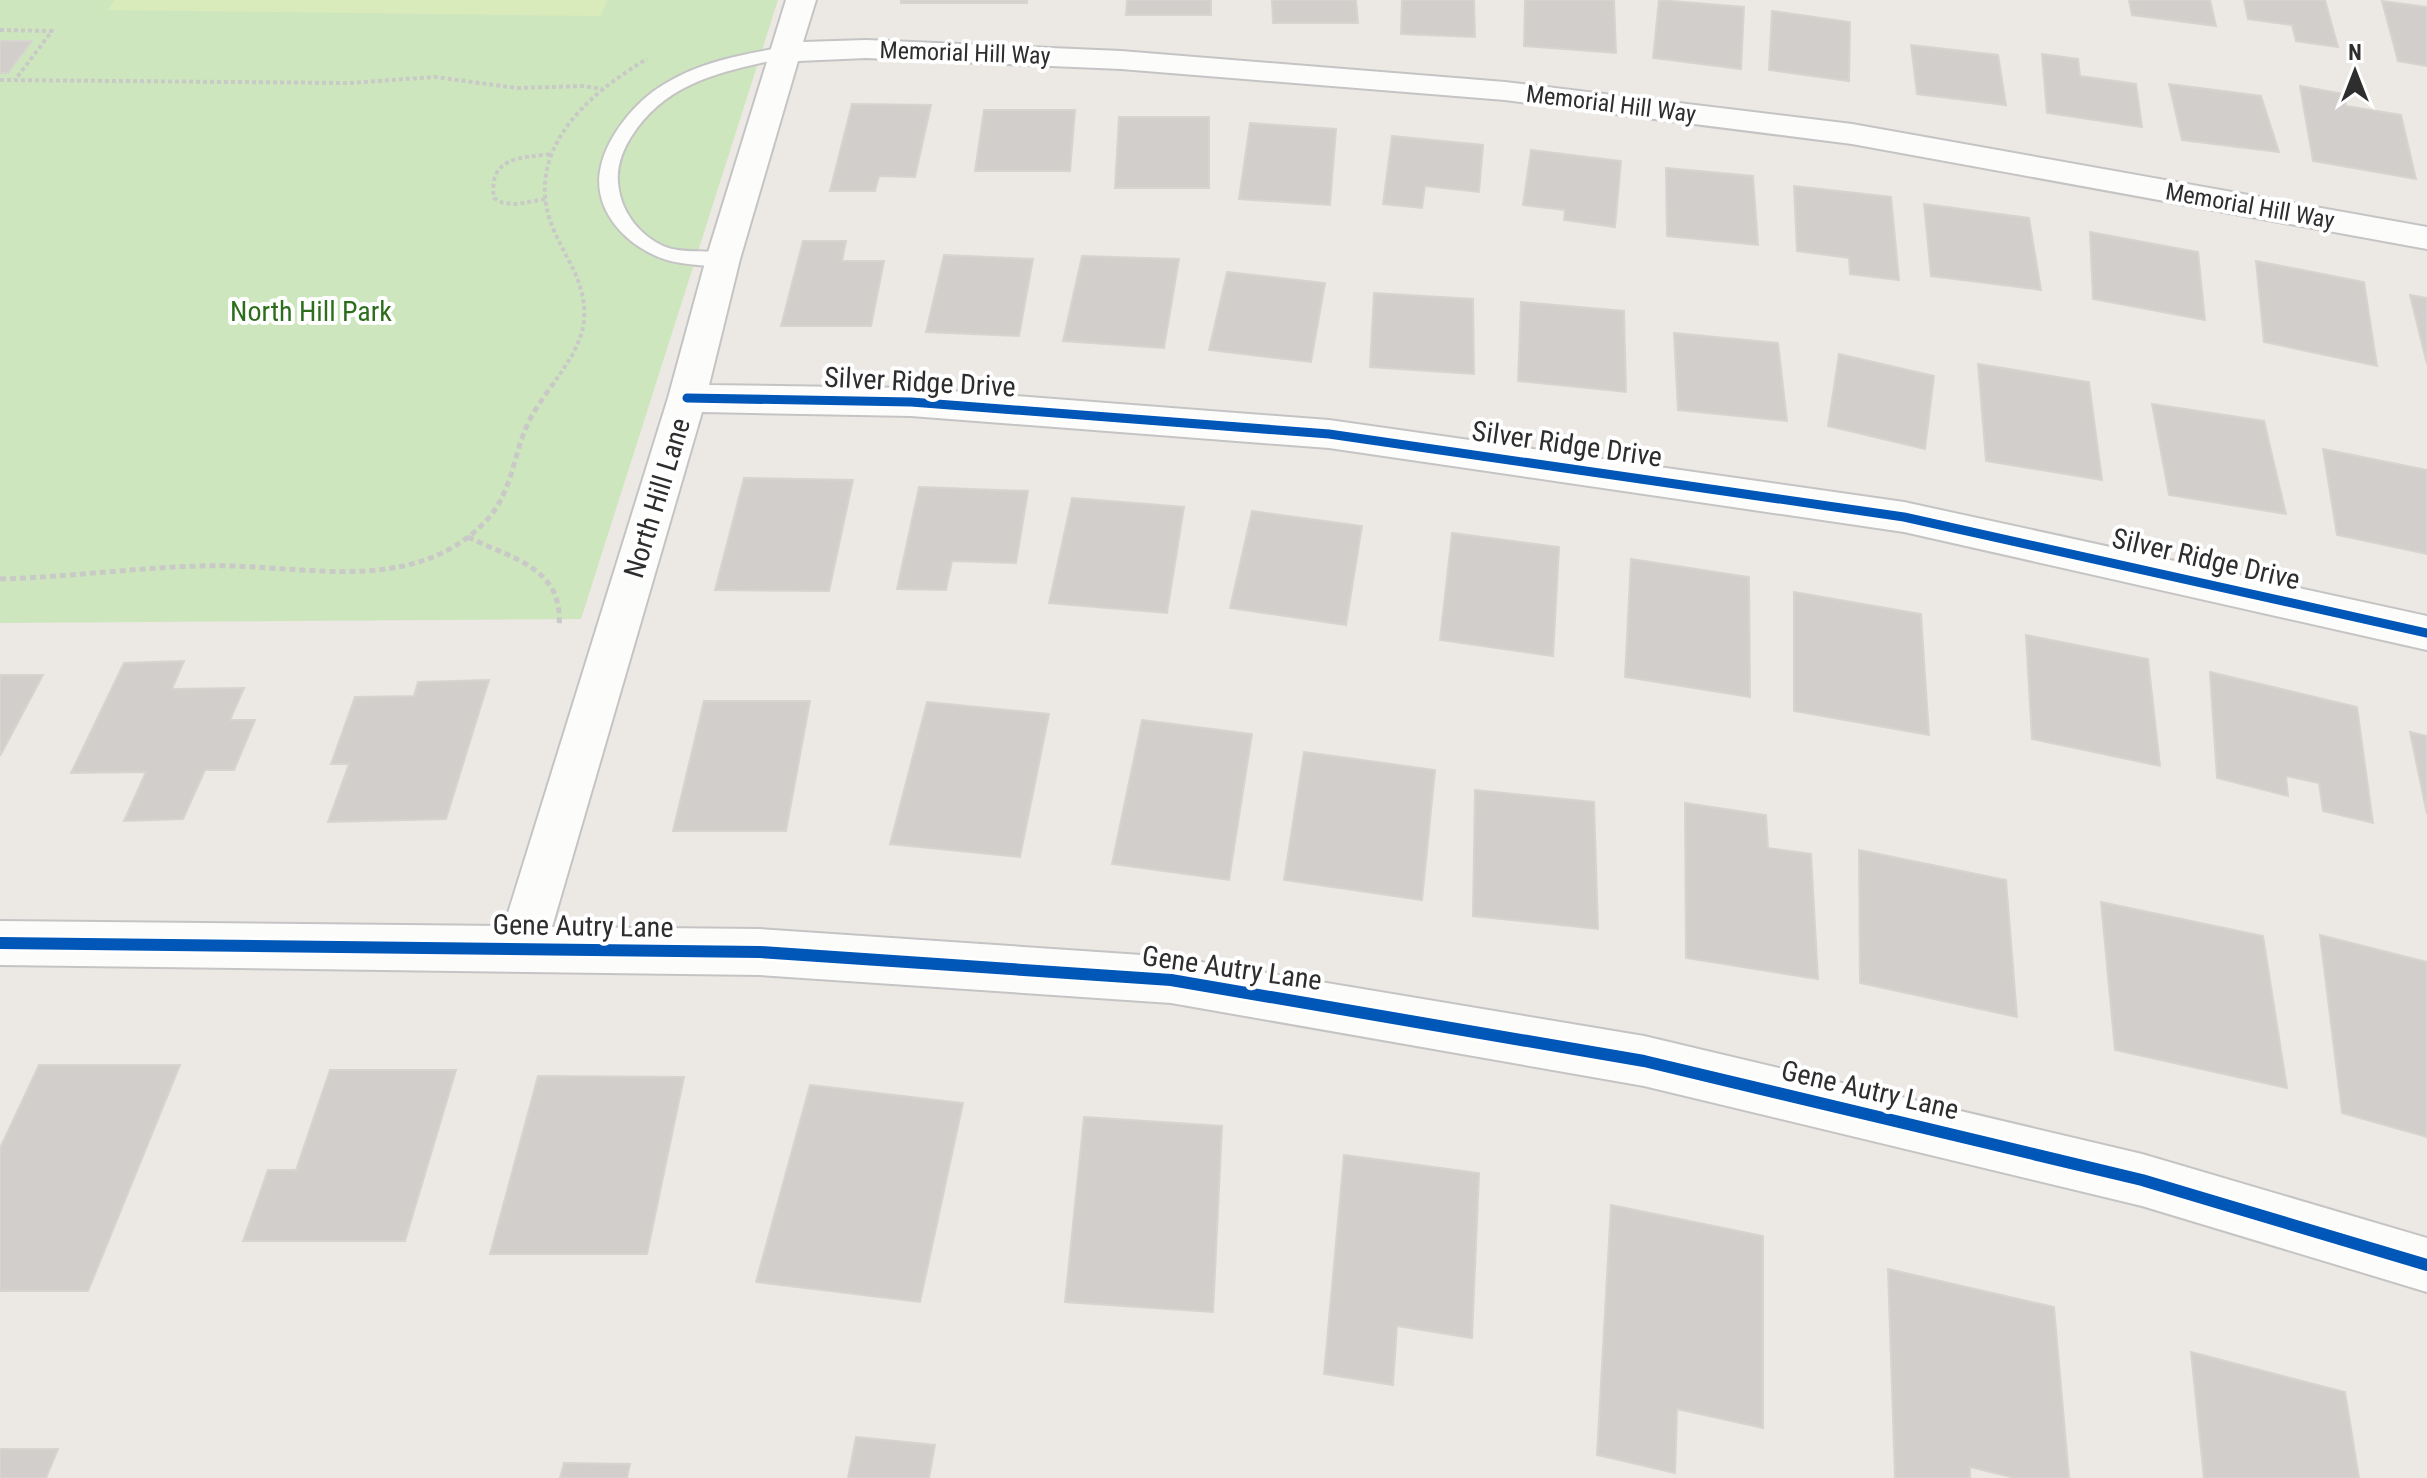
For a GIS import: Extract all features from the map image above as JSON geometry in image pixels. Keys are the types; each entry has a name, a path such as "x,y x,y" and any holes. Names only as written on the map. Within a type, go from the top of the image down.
{"street":[{"name":"North Hill Lane","path":"521,949 687,398 723,259 801,0"},
{"name":"Memorial Hill Way","path":"785,52 866,49 1121,60 1505,91 1852,134 2427,238"},
{"name":"Silver Ridge Drive","path":"687,398 911,402 1329,434 1904,517 2427,633"},
{"name":"Gene Autry Lane","path":"0,943 760,952 1171,980 1644,1061 2142,1180 2427,1265"}],"lane":[{"path":"723,259 685,258 645,245 618,217 607,175 626,127 666,89 718,64 785,52"}],"path":[{"path":"0,30 52,31 15,80"},
{"path":"0,579 230,565 378,572 423,562 468,537 505,498 528,423 580,341 585,322 579,275 549,220 545,199 546,170 551,154 576,113 602,89 652,56"},
{"path":"0,80 349,83 435,77 517,88 583,86 602,89"},
{"path":"545,199 503,203 494,198 491,186 498,169 506,162 551,154"},
{"path":"468,537 548,578 559,592 563,611 559,627"}],"green space":[{"name":"North Hill Park","path":"0,0 778,0 581,619 0,623"},
{"path":"115,0 608,0 600,16 107,10"}],"building":[{"path":"901,0 1027,0 1027,3 901,3"},
{"path":"1127,0 1211,0 1211,15 1126,15"},
{"path":"1272,0 1356,0 1358,23 1273,23"},
{"path":"1402,0 1474,0 1475,37 1401,34"},
{"path":"1525,0 1614,0 1616,53 1524,46"},
{"path":"1659,0 1744,7 1741,69 1653,58"},
{"path":"2129,0 2210,0 2216,26 2132,15"},
{"path":"2244,0 2325,0 2338,47 2296,41 2292,25 2248,19"},
{"path":"2382,1 2427,7 2427,66 2398,61"},
{"path":"1772,11 1850,22 1849,81 1769,70"},
{"path":"0,41 32,41 8,73 0,73"},
{"path":"1911,45 1998,55 2006,105 1917,94"},
{"path":"2042,54 2078,59 2080,76 2136,84 2142,127 2047,113"},
{"path":"2169,84 2261,96 2279,152 2182,140"},
{"path":"2300,86 2344,94 2346,106 2401,115 2416,179 2313,161"},
{"path":"852,104 931,105 915,177 879,176 875,191 830,191"},
{"path":"984,110 1075,110 1070,171 975,171"},
{"path":"1119,117 1209,117 1209,188 1115,188"},
{"path":"1250,123 1336,129 1330,205 1239,199"},
{"path":"1392,136 1483,145 1479,192 1425,186 1422,208 1383,204"},
{"path":"1531,150 1621,161 1615,227 1564,220 1565,210 1523,205"},
{"path":"1666,168 1753,176 1758,245 1667,236"},
{"path":"1794,186 1891,197 1899,280 1850,274 1849,258 1797,251"},
{"path":"1924,204 2029,218 2041,290 1931,276"},
{"path":"2090,232 2198,252 2205,320 2093,299"},
{"path":"803,241 846,241 842,261 884,261 871,326 781,326"},
{"path":"944,255 1033,259 1019,336 926,332"},
{"path":"1082,256 1179,259 1164,348 1063,341"},
{"path":"2256,261 2364,282 2377,366 2264,342"},
{"path":"1227,272 1325,283 1311,362 1209,350"},
{"path":"1374,293 1473,299 1474,374 1370,367"},
{"path":"2410,295 2427,298 2427,364"},
{"path":"1521,302 1624,311 1626,392 1518,381"},
{"path":"1674,333 1778,343 1787,421 1678,410"},
{"path":"1839,354 1934,376 1925,449 1828,426"},
{"path":"1978,364 2089,382 2102,480 1986,461"},
{"path":"2152,404 2264,421 2286,514 2169,495"},
{"path":"2323,449 2427,470 2427,554 2337,535"},
{"path":"744,478 853,480 829,591 715,590"},
{"path":"919,487 1028,491 1016,563 952,561 946,590 897,589"},
{"path":"1072,498 1184,507 1167,613 1049,603"},
{"path":"1252,511 1362,526 1346,625 1230,608"},
{"path":"1452,533 1559,547 1553,656 1440,640"},
{"path":"1631,559 1749,577 1750,697 1625,677"},
{"path":"1794,592 1921,614 1929,735 1794,711"},
{"path":"2026,635 2148,659 2160,766 2032,739"},
{"path":"184,661 172,689 244,688 230,720 255,720 234,770 205,770 183,819 124,821 146,772 71,773 124,663"},
{"path":"2210,672 2357,707 2373,823 2323,811 2319,783 2286,776 2288,796 2217,778"},
{"path":"0,675 43,675 0,756"},
{"path":"489,680 446,819 328,822 349,764 331,764 355,697 414,696 418,682"},
{"path":"704,701 810,701 786,831 673,831"},
{"path":"927,702 1049,714 1020,857 890,844"},
{"path":"1142,720 1252,734 1229,880 1112,864"},
{"path":"2410,732 2427,736 2427,814"},
{"path":"1304,752 1435,770 1422,900 1284,880"},
{"path":"1475,790 1594,802 1598,929 1473,916"},
{"path":"1685,803 1766,815 1768,848 1811,854 1818,979 1686,958"},
{"path":"1859,850 2006,880 2017,1017 1860,983"},
{"path":"2101,902 2263,936 2287,1088 2115,1050"},
{"path":"2320,935 2427,962 2427,1137 2342,1113"},
{"path":"39,1065 180,1065 88,1291 0,1291 0,1148"},
{"path":"330,1070 456,1070 405,1241 243,1241 268,1170 296,1170"},
{"path":"538,1076 684,1077 647,1254 490,1254"},
{"path":"810,1085 963,1103 920,1302 756,1282"},
{"path":"1084,1117 1222,1126 1213,1312 1065,1302"},
{"path":"1344,1155 1479,1173 1472,1338 1397,1326 1393,1385 1324,1374"},
{"path":"1611,1205 1763,1236 1763,1428 1677,1409 1675,1473 1597,1455"},
{"path":"1888,1269 2054,1307 2069,1478 2015,1478 1970,1467 1970,1478 1895,1478"},
{"path":"2191,1352 2345,1392 2359,1478 2204,1478"},
{"path":"856,1437 935,1445 929,1478 848,1478"},
{"path":"0,1449 58,1449 46,1478 0,1478"},
{"path":"564,1463 630,1464 627,1478 560,1478"}],"cycle path":[{"path":"687,398 911,402 1329,434 1904,517 2427,633"},
{"path":"0,943 760,952 1171,980 1644,1061 2142,1180 2427,1265"}]}
